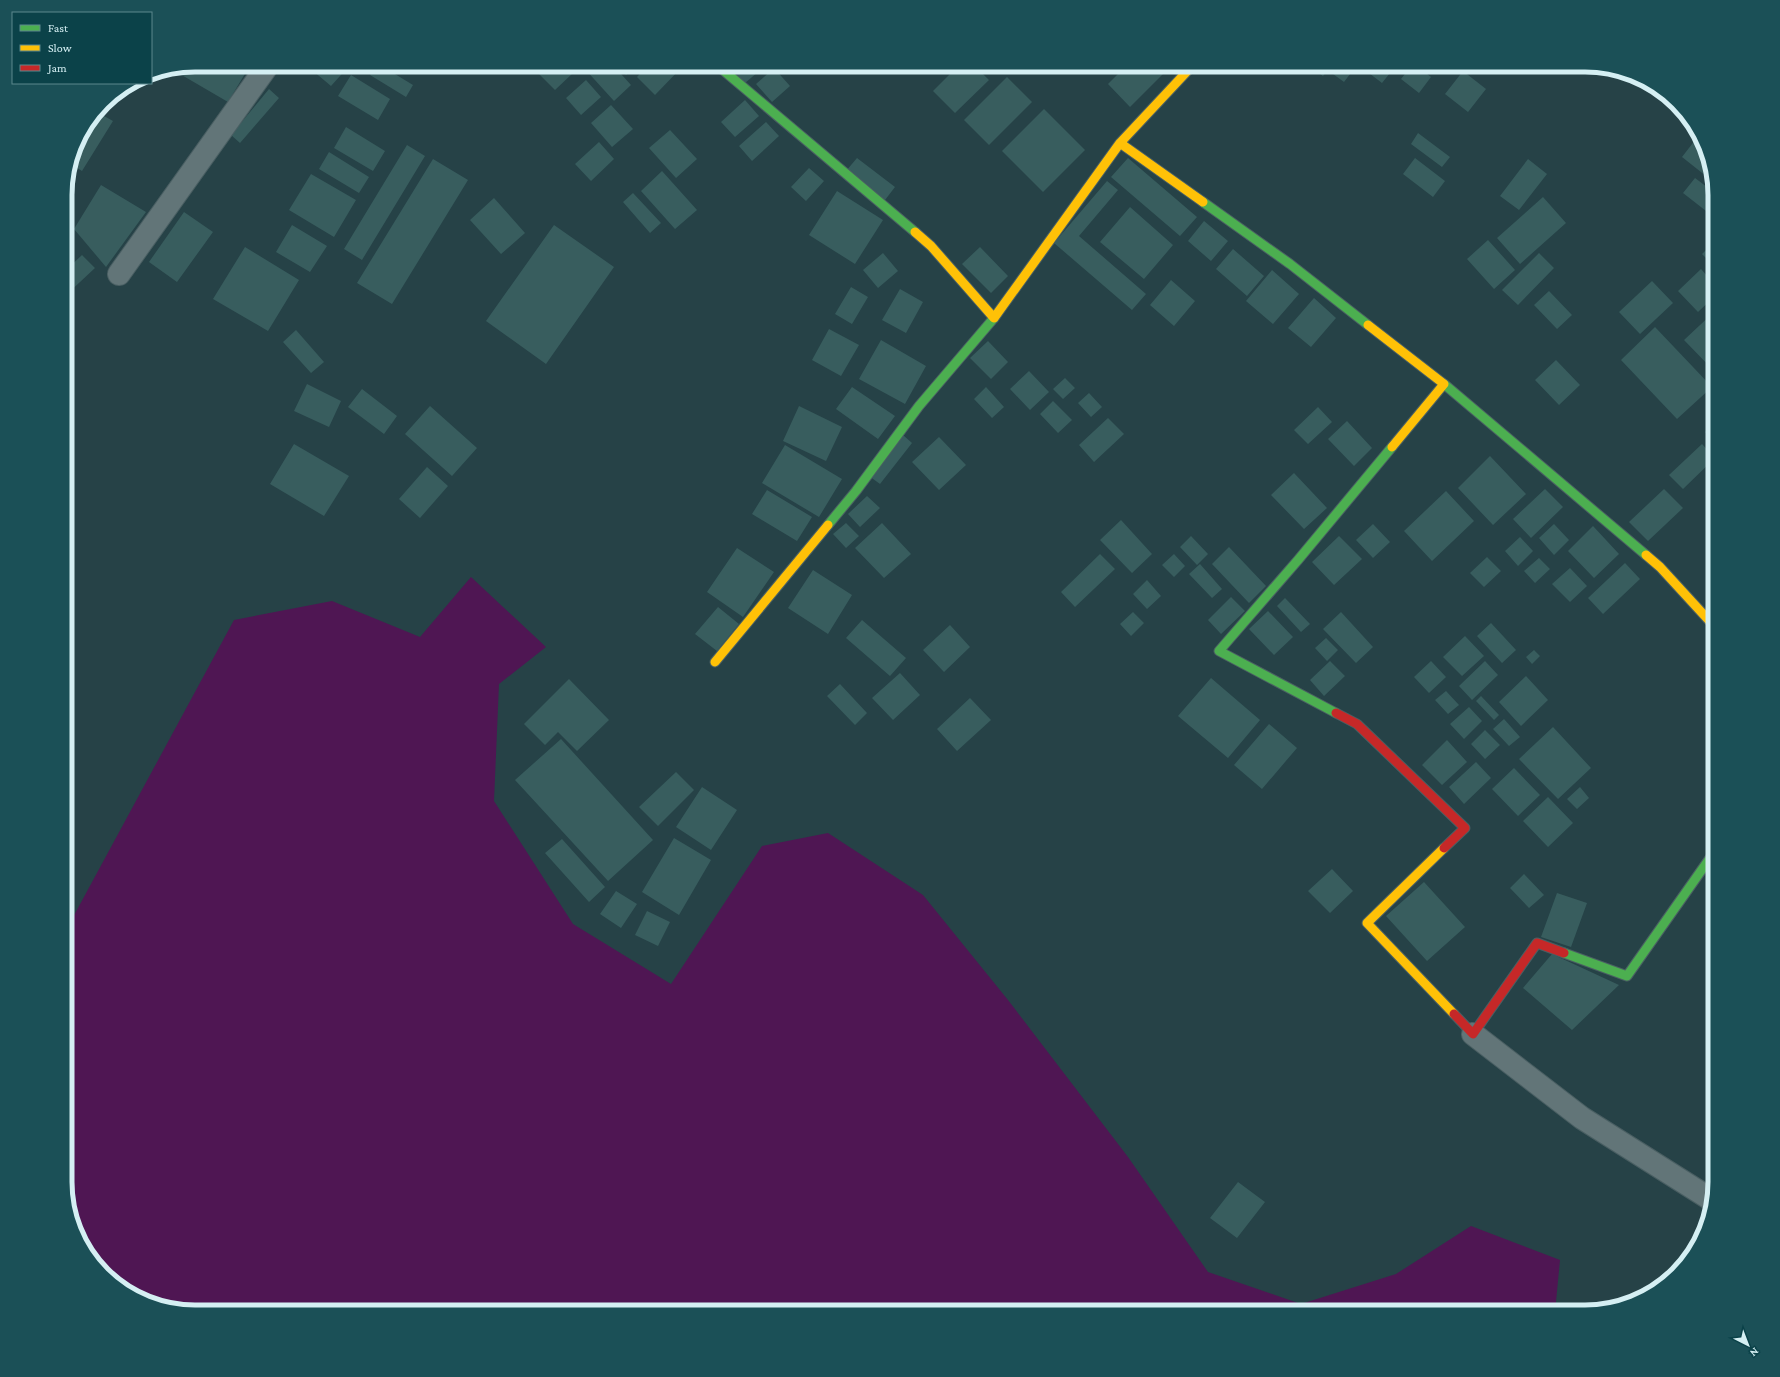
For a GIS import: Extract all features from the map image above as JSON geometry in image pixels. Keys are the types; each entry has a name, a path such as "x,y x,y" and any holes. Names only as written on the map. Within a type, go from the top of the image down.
{"street":[{"path":"119,274 263,72"},
{"path":"725,72 931,246 994,318"},
{"path":"715,662 856,491 919,406 994,318 1120,143 1186,72"},
{"path":"1120,143 1290,264 1444,384 1660,566 1708,619"},
{"path":"1444,384 1298,560 1219,652 1357,724 1465,828 1367,923 1473,1034 1582,1118 1707,1197"},
{"path":"1473,1034 1537,943 1627,976 1708,862"}],"shaded area":[{"path":"471,577 546,647 499,684 494,801 573,924 671,984 762,846 828,833 923,895 1008,1000 1128,1157 1208,1272 1301,1304 1396,1274 1471,1226 1560,1260 1556,1305 187,1305 171,1303 148,1296 120,1280 108,1269 93,1250 81,1229 73,1198 72,919 234,620 332,601 420,637"}],"building":[{"path":"187,72 246,72 228,102 180,74"},
{"path":"314,72 344,72 331,86"},
{"path":"372,72 392,72 413,85 406,97 370,75"},
{"path":"537,72 573,73 555,90"},
{"path":"588,72 619,72 631,85 614,101"},
{"path":"642,72 677,72 655,95 637,77"},
{"path":"735,72 758,72 745,83"},
{"path":"770,72 778,72 790,86 772,102 756,84"},
{"path":"952,72 981,72 989,80 955,113 933,91"},
{"path":"1120,72 1165,72 1130,107 1108,84"},
{"path":"1318,72 1326,72 1323,76"},
{"path":"1335,72 1352,72 1344,82 1333,74"},
{"path":"1368,72 1391,72 1382,83"},
{"path":"1406,72 1425,72 1431,77 1419,93 1401,79"},
{"path":"1462,72 1486,89 1468,112 1445,94"},
{"path":"351,75 390,99 378,120 338,96"},
{"path":"1007,77 1032,102 989,145 964,120"},
{"path":"586,80 601,97 581,115 566,98"},
{"path":"269,89 279,98 240,143 231,135"},
{"path":"745,100 759,116 735,137 721,122"},
{"path":"611,105 633,129 612,147 591,123"},
{"path":"1044,109 1085,150 1043,192 1002,151"},
{"path":"102,115 113,121 82,171 75,167 81,148 93,127"},
{"path":"766,122 779,136 752,161 739,146"},
{"path":"346,127 385,151 373,171 334,148"},
{"path":"670,130 697,159 676,178 649,148"},
{"path":"1418,133 1450,157 1442,167 1411,144"},
{"path":"1695,141 1704,163 1707,176 1682,157"},
{"path":"599,142 614,159 591,181 575,164"},
{"path":"407,145 425,156 362,260 344,249"},
{"path":"329,152 369,177 359,193 319,169"},
{"path":"857,158 895,187 885,200 846,171"},
{"path":"1128,158 1197,217 1180,236 1111,177"},
{"path":"1415,158 1445,181 1433,197 1403,174"},
{"path":"433,159 468,180 392,304 357,283"},
{"path":"1528,159 1547,174 1519,210 1500,196"},
{"path":"809,168 824,181 806,201 791,187"},
{"path":"662,171 697,210 675,229 641,191"},
{"path":"311,174 356,200 334,237 289,210"},
{"path":"1695,178 1708,187 1708,213 1683,193"},
{"path":"1107,181 1118,190 1079,236 1146,294 1132,310 1054,243"},
{"path":"101,185 146,212 106,267 74,229"},
{"path":"837,191 883,220 855,264 809,235"},
{"path":"633,193 661,223 650,233 623,202"},
{"path":"1543,197 1566,223 1520,264 1497,238"},
{"path":"494,198 525,233 501,254 470,220"},
{"path":"1130,207 1173,245 1144,279 1100,242"},
{"path":"184,212 213,232 177,282 149,262"},
{"path":"1204,221 1228,241 1211,261 1188,241"},
{"path":"292,225 327,246 310,272 276,252"},
{"path":"554,225 614,267 546,364 486,321"},
{"path":"1488,240 1515,270 1494,289 1467,259"},
{"path":"245,247 299,280 268,331 213,299"},
{"path":"980,247 1008,276 991,293 962,264"},
{"path":"1708,248 1708,260 1702,254"},
{"path":"1233,249 1264,276 1247,296 1216,269"},
{"path":"883,253 898,271 878,288 863,270"},
{"path":"1539,253 1554,268 1518,305 1502,290"},
{"path":"82,255 95,268 72,289 72,264"},
{"path":"1701,269 1708,277 1708,303 1698,312 1678,291"},
{"path":"1272,270 1299,294 1273,324 1246,301"},
{"path":"1171,280 1195,301 1174,326 1150,305"},
{"path":"1652,281 1673,303 1640,334 1619,312"},
{"path":"851,287 868,297 852,324 835,314"},
{"path":"900,289 923,302 906,333 882,320"},
{"path":"1549,291 1572,315 1557,329 1534,305"},
{"path":"1314,298 1336,318 1311,347 1288,328"},
{"path":"1708,318 1708,365 1684,340"},
{"path":"1655,327 1708,383 1708,391 1677,419 1621,360"},
{"path":"829,329 859,345 841,376 812,360"},
{"path":"296,330 324,362 311,373 283,342"},
{"path":"881,340 926,366 905,404 859,379"},
{"path":"988,341 1008,362 991,379 970,358"},
{"path":"1556,360 1580,385 1559,405 1535,380"},
{"path":"1029,371 1049,392 1030,410 1010,389"},
{"path":"1065,378 1075,388 1063,399 1053,389"},
{"path":"307,384 341,401 329,427 294,411"},
{"path":"852,387 895,416 878,439 836,409"},
{"path":"986,387 1004,407 992,418 974,399"},
{"path":"362,389 397,416 384,434 348,407"},
{"path":"1089,393 1102,407 1091,417 1078,403"},
{"path":"1053,401 1072,420 1058,433 1040,414"},
{"path":"430,406 477,448 452,476 405,434"},
{"path":"799,406 842,427 826,461 783,441"},
{"path":"1318,407 1332,422 1308,444 1294,430"},
{"path":"1108,418 1124,434 1094,462 1079,445"},
{"path":"1347,421 1372,448 1354,466 1328,439"},
{"path":"903,435 912,443 880,484 869,476"},
{"path":"939,437 966,465 939,490 912,462"},
{"path":"294,444 349,476 324,516 270,484"},
{"path":"1702,444 1708,450 1708,465 1683,489 1669,475"},
{"path":"785,445 842,479 819,517 762,483"},
{"path":"1490,456 1526,494 1493,525 1458,488"},
{"path":"427,467 448,486 420,518 399,499"},
{"path":"1294,473 1327,508 1304,529 1271,495"},
{"path":"1545,489 1563,507 1531,538 1513,519"},
{"path":"1664,489 1683,508 1648,541 1629,522"},
{"path":"767,490 812,517 797,541 752,514"},
{"path":"1446,491 1474,521 1432,561 1404,531"},
{"path":"867,496 880,508 860,527 848,514"},
{"path":"1121,520 1152,554 1132,573 1100,540"},
{"path":"846,523 859,536 846,548 833,534"},
{"path":"882,523 911,554 884,578 855,548"},
{"path":"1373,524 1390,542 1373,558 1356,540"},
{"path":"1554,524 1569,540 1554,555 1539,538"},
{"path":"1593,526 1619,554 1594,578 1568,551"},
{"path":"1191,536 1208,554 1197,565 1180,547"},
{"path":"1339,536 1362,559 1334,585 1312,562"},
{"path":"1520,537 1533,551 1518,566 1505,551"},
{"path":"1229,547 1266,586 1249,603 1212,564"},
{"path":"737,548 774,572 743,617 707,592"},
{"path":"1100,554 1115,569 1075,607 1061,592"},
{"path":"1174,554 1185,566 1174,577 1162,565"},
{"path":"1487,557 1501,571 1484,587 1470,573"},
{"path":"1539,558 1550,569 1535,583 1524,571"},
{"path":"1625,563 1640,579 1603,614 1588,598"},
{"path":"1200,564 1222,589 1212,598 1189,574"},
{"path":"1570,568 1587,586 1570,602 1552,584"},
{"path":"813,570 852,595 828,634 788,608"},
{"path":"1147,580 1161,596 1147,609 1133,594"},
{"path":"1231,597 1245,611 1221,634 1208,620"},
{"path":"1285,598 1310,624 1301,632 1277,606"},
{"path":"718,607 739,624 717,651 695,634"},
{"path":"1268,611 1293,637 1274,655 1249,629"},
{"path":"1133,612 1144,623 1131,636 1120,624"},
{"path":"1341,612 1373,647 1356,663 1323,629"},
{"path":"862,620 906,658 890,676 846,638"},
{"path":"1491,623 1516,650 1502,663 1477,636"},
{"path":"950,625 970,647 944,672 923,650"},
{"path":"1465,636 1484,656 1462,676 1443,657"},
{"path":"1326,638 1338,650 1327,661 1315,648"},
{"path":"1534,650 1540,656 1532,664 1526,657"},
{"path":"1330,661 1345,676 1324,696 1310,680"},
{"path":"1431,661 1446,677 1429,693 1414,677"},
{"path":"1485,661 1498,675 1472,700 1459,686"},
{"path":"900,673 920,695 893,720 872,698"},
{"path":"1526,676 1548,700 1521,726 1499,702"},
{"path":"1211,678 1260,720 1228,758 1178,716"},
{"path":"569,679 609,720 577,751 558,732 545,745 524,724"},
{"path":"840,684 867,713 855,725 827,696"},
{"path":"1446,691 1459,705 1448,714 1435,700"},
{"path":"1481,696 1499,715 1494,720 1476,701"},
{"path":"970,698 991,720 957,751 937,729"},
{"path":"1469,707 1482,721 1464,739 1450,724"},
{"path":"1504,719 1520,737 1509,746 1493,729"},
{"path":"1269,724 1297,748 1262,789 1234,765"},
{"path":"1553,727 1591,768 1558,799 1519,759"},
{"path":"1485,730 1500,745 1485,759 1471,744"},
{"path":"561,739 653,840 608,881 515,780"},
{"path":"1447,740 1467,762 1442,785 1422,765"},
{"path":"1476,762 1491,778 1464,804 1449,787"},
{"path":"1514,768 1540,795 1518,816 1492,789"},
{"path":"676,772 694,790 658,826 639,807"},
{"path":"702,787 737,810 711,850 676,827"},
{"path":"1580,787 1589,798 1577,809 1567,799"},
{"path":"1548,797 1573,823 1548,847 1523,821"},
{"path":"674,838 711,860 679,915 642,892"},
{"path":"562,839 605,887 589,902 545,853"},
{"path":"1332,869 1353,891 1330,913 1308,891"},
{"path":"1524,874 1544,895 1529,908 1510,888"},
{"path":"1424,882 1465,927 1427,961 1386,916"},
{"path":"616,891 637,904 621,928 600,914"},
{"path":"1557,893 1587,903 1571,947 1541,937"},
{"path":"647,911 670,922 658,946 635,935"},
{"path":"1552,954 1619,985 1572,1030 1523,988"},
{"path":"1238,1182 1265,1202 1237,1238 1210,1218"}],"traffic: fast":[{"path":"725,72 915,232"},
{"path":"1203,202 1290,264 1368,325"},
{"path":"828,525 856,491 919,406 994,318"},
{"path":"1444,384 1646,555"},
{"path":"1336,713 1219,651 1298,560 1392,447"},
{"path":"1564,953 1627,976 1708,861"}],"traffic: slow":[{"path":"1186,72 1120,143 1203,202"},
{"path":"915,232 931,246 994,318 1120,143"},
{"path":"1368,325 1444,384 1392,447"},
{"path":"715,662 828,525"},
{"path":"1646,555 1660,567 1708,619"},
{"path":"1444,848 1367,923 1454,1014"}],"traffic: jam":[{"path":"1336,713 1357,724 1465,828 1444,848"},
{"path":"1454,1014 1473,1034 1537,943 1564,953"}]}
